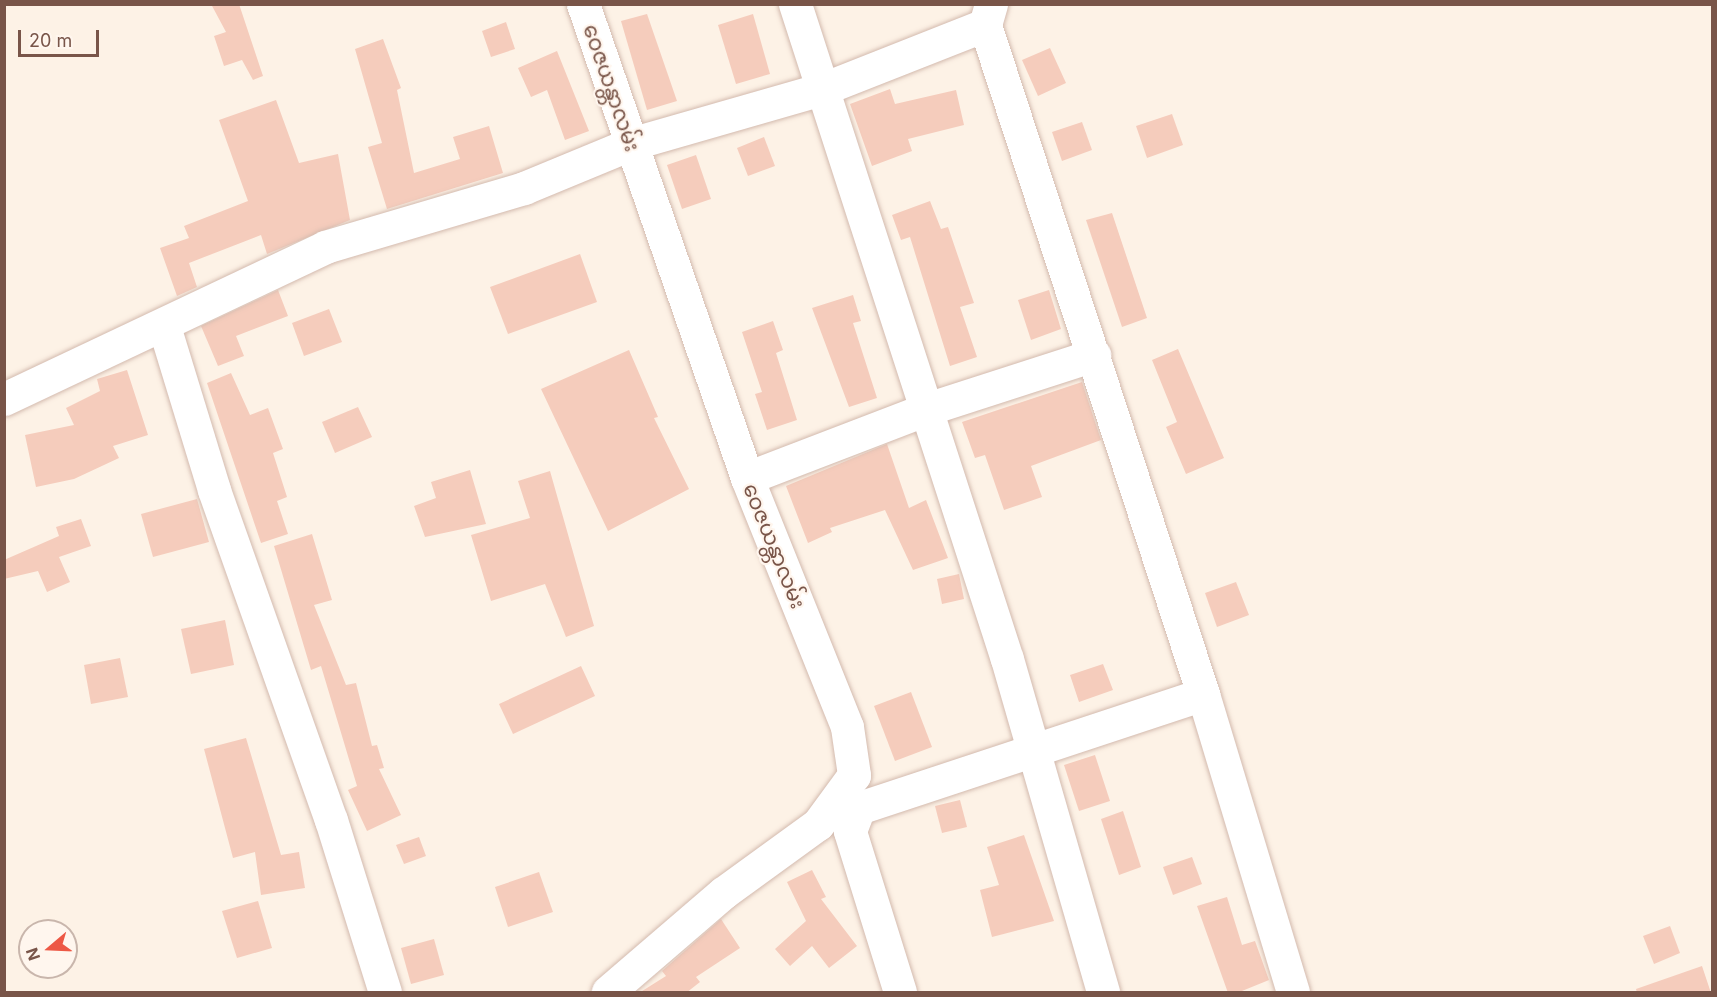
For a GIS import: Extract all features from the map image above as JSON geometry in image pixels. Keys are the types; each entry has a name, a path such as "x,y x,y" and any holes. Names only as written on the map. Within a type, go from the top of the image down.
{"street":[{"name":"ဝေဇယန္တာလမ်း","path":"583,4 747,478 847,727 854,775 818,824 723,892 608,993"},
{"path":"795,4 825,88 924,410 1036,754 1103,993"},
{"path":"4,399 164,326 325,247 524,188 630,144 825,88 988,15 1203,694 1293,993"},
{"path":"164,326 214,490 331,820 385,993"},
{"path":"747,478 924,410 1094,355"},
{"path":"900,993 850,831 859,808 1036,754 1203,694"}],"building":[{"path":"211,4 239,4 263,76 253,80 242,60 224,66 214,36 226,32"},
{"path":"647,14 677,101 647,110 621,21"},
{"path":"753,14 770,74 736,84 718,25"},
{"path":"506,22 515,49 491,57 482,31"},
{"path":"383,39 401,88 397,90 414,173 460,159 453,137 489,126 503,173 387,209 368,147 382,143 355,49"},
{"path":"1050,48 1066,83 1038,96 1022,60"},
{"path":"557,51 589,131 565,140 547,90 531,97 518,68"},
{"path":"890,89 895,104 956,90 964,125 908,139 912,151 872,166 850,104"},
{"path":"276,100 299,163 338,154 350,220 267,254 261,235 189,263 197,287 177,296 160,248 189,238 184,226 248,201 219,120"},
{"path":"1172,114 1183,145 1147,158 1136,126"},
{"path":"1082,122 1092,150 1062,161 1052,132"},
{"path":"764,137 775,166 748,176 737,148"},
{"path":"696,155 711,199 682,209 667,165"},
{"path":"930,201 941,229 948,227 974,303 960,307 977,357 950,366 910,237 901,240 892,215"},
{"path":"1112,213 1147,318 1122,327 1086,220"},
{"path":"580,254 597,302 508,334 490,287"},
{"path":"278,290 288,316 236,336 244,356 218,366 201,326"},
{"path":"1049,290 1061,329 1031,340 1018,300"},
{"path":"853,295 861,321 853,323 877,398 849,407 812,308"},
{"path":"329,309 342,342 304,356 292,323"},
{"path":"773,321 783,350 776,353 797,420 767,430 755,394 762,392 742,332"},
{"path":"1178,349 1224,458 1186,474 1166,427 1177,422 1152,360"},
{"path":"629,350 658,417 654,418 689,489 608,531 541,389"},
{"path":"127,370 148,435 113,446 119,458 74,479 36,487 25,435 74,425 66,408 100,391 97,379"},
{"path":"231,373 250,415 268,408 283,449 273,453 287,497 277,501 288,534 261,543 207,383"},
{"path":"1082,382 1101,440 1031,466 1042,497 1004,510 985,455 975,458 962,422"},
{"path":"358,407 372,437 335,453 322,422"},
{"path":"887,444 909,508 926,500 948,558 913,570 885,510 830,528 832,532 808,543 786,486"},
{"path":"470,470 486,524 425,537 414,506 436,498 431,482"},
{"path":"550,471 594,626 566,637 545,584 491,601 471,535 530,518 518,481"},
{"path":"197,499 209,542 153,557 141,514"},
{"path":"81,519 91,546 59,557 70,582 47,592 38,571 4,579 4,560 59,536 56,527"},
{"path":"312,534 332,600 314,605 346,685 356,683 372,746 377,745 384,768 379,769 401,815 367,831 348,790 357,786 321,666 311,670 274,546"},
{"path":"959,574 964,599 942,604 937,579"},
{"path":"1236,582 1249,615 1217,627 1205,593"},
{"path":"225,620 234,665 191,674 181,629"},
{"path":"120,658 128,697 91,704 84,665"},
{"path":"1103,664 1113,690 1079,702 1070,675"},
{"path":"581,666 595,696 513,734 499,704"},
{"path":"911,692 932,747 895,761 874,706"},
{"path":"246,738 281,855 299,852 305,888 261,895 255,852 233,858 204,749"},
{"path":"1095,755 1110,801 1079,811 1064,765"},
{"path":"960,800 967,827 942,833 935,806"},
{"path":"1123,811 1141,867 1119,875 1101,819"},
{"path":"1024,835 1054,921 992,937 980,890 999,885 987,847"},
{"path":"419,837 426,856 404,864 396,845"},
{"path":"1192,857 1202,884 1173,895 1163,867"},
{"path":"812,870 826,897 821,899 857,946 829,968 812,946 790,966 775,949 806,921 787,882"},
{"path":"539,872 553,912 508,927 495,887"},
{"path":"1227,897 1242,945 1255,941 1269,980 1237,993 1228,993 1197,906"},
{"path":"258,901 272,948 237,958 222,911"},
{"path":"721,919 740,948 696,977 700,982 686,993 639,993 666,976 662,971"},
{"path":"1670,926 1680,953 1654,964 1643,936"},
{"path":"434,939 444,975 411,984 401,948"},
{"path":"1702,966 1711,993 1637,993 1636,989"}]}
